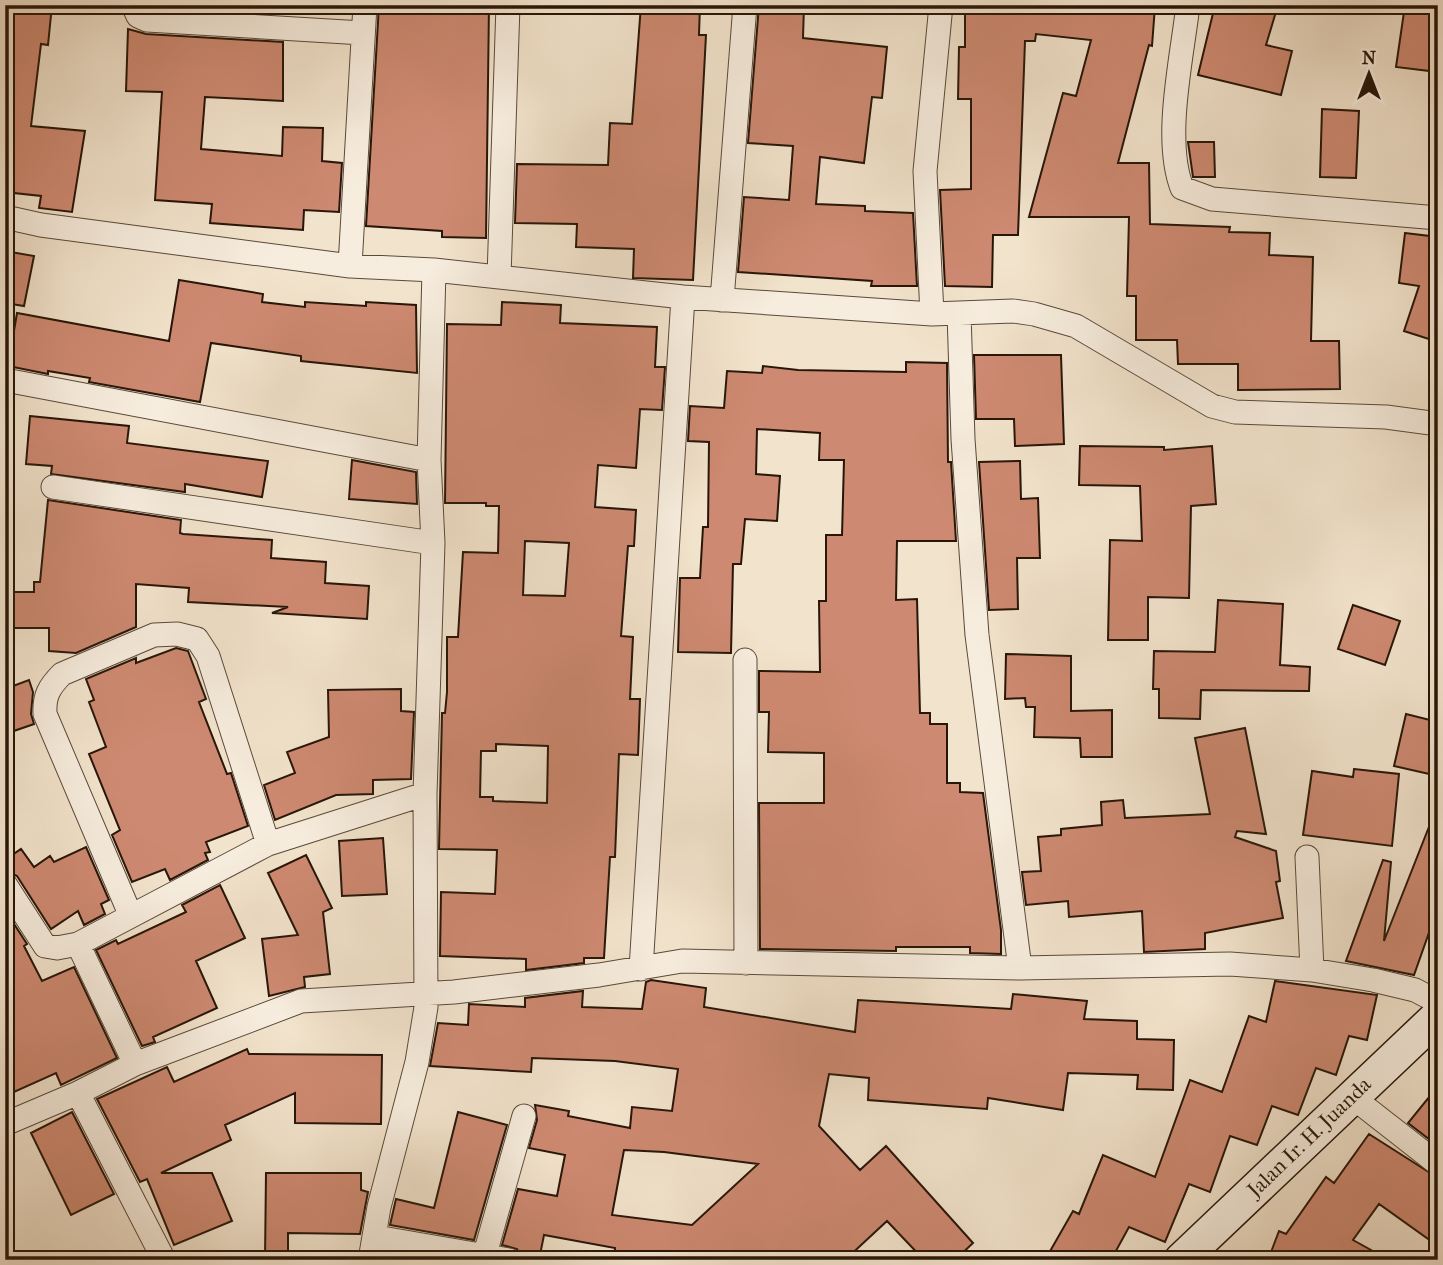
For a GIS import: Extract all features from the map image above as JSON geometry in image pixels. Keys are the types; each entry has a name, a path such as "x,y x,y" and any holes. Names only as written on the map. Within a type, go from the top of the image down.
{"main road":[{"name":"Jalan Ir. H. Juanda","path":"1181,1260 1438,1016"}],"street":[{"path":"133,5 138,16 147,20 363,33"},
{"path":"350,266 365,5"},
{"path":"499,277 508,5"},
{"path":"722,300 745,5"},
{"path":"932,314 925,171 941,5"},
{"path":"1188,5 1175,134 1176,174 1182,188 1212,199 1438,218"},
{"path":"5,217 41,225 350,266 434,270 722,300 932,314 1013,312 1076,326 1212,406 1234,412 1386,416 1438,424"},
{"path":"370,1260 379,1207 417,1062 425,995 425,794 433,543 429,460 434,270"},
{"path":"641,969 683,297"},
{"path":"959,313 963,439 977,635 1020,968"},
{"path":"5,380 429,460"},
{"path":"53,487 433,543"},
{"path":"130,914 44,714 47,692 62,674 154,635 177,634 197,639 208,656 268,844"},
{"path":"745,660 746,962"},
{"path":"5,884 44,946 50,948 78,943 268,844 425,794"},
{"path":"1307,857 1312,970"},
{"path":"78,943 135,1064"},
{"path":"5,1124 78,1093 135,1064 301,1001 425,995 641,969 682,961 1020,968 1230,964 1312,970 1415,990 1438,1002"},
{"path":"78,1093 164,1260"},
{"path":"1351,1096 1438,1164"},
{"path":"485,1254 524,1116"},
{"path":"376,1237 509,1260"}],"building":[{"path":"5,5 52,5 48,45 41,44 31,126 85,131 72,212 39,208 41,196 5,192"},
{"path":"237,5 271,5 271,13 236,11"},
{"path":"379,5 489,5 486,238 442,237 442,231 366,226"},
{"path":"641,5 700,5 699,35 706,35 693,280 633,278 634,249 576,247 577,224 515,223 517,164 608,165 610,123 632,124"},
{"path":"759,5 804,5 803,38 887,47 882,98 872,97 864,163 820,157 816,204 865,206 865,211 913,213 917,286 871,286 872,281 738,272 744,197 789,200 793,146 748,143"},
{"path":"965,5 1155,6 1152,46 1149,45 1118,163 1149,163 1150,224 1230,227 1229,232 1270,233 1269,255 1313,257 1311,341 1339,341 1340,389 1238,390 1238,364 1178,364 1177,340 1136,340 1136,296 1127,296 1129,217 1029,217 1063,93 1076,96 1091,40 1036,34 1035,41 1025,41 1018,235 993,235 992,287 945,286 940,190 971,189 971,99 958,99 959,47 965,47"},
{"path":"1215,5 1278,5 1266,45 1292,51 1281,95 1198,75"},
{"path":"1405,5 1438,5 1438,72 1396,67"},
{"path":"128,29 146,34 283,42 283,101 205,97 201,149 282,156 283,127 323,128 322,161 342,163 339,212 304,210 303,230 210,223 212,204 155,200 162,92 126,91"},
{"path":"1322,109 1359,111 1356,178 1320,177"},
{"path":"1188,142 1214,142 1215,177 1193,177"},
{"path":"1405,233 1438,237 1438,342 1404,331 1419,286 1399,283"},
{"path":"5,251 34,256 24,306 5,303"},
{"path":"179,280 263,294 262,302 305,307 305,302 366,306 366,302 416,305 417,373 301,361 301,356 211,343 200,402 89,382 90,378 48,371 48,374 8,366 17,313 169,341"},
{"path":"502,302 561,305 560,323 657,327 655,367 665,367 662,410 640,409 636,468 598,465 595,507 636,510 634,546 628,546 621,636 633,637 630,699 640,699 638,755 619,754 615,857 610,857 604,958 584,958 584,963 526,970 526,959 440,956 441,892 495,894 497,850 439,849 442,713 445,713 447,692 447,637 458,637 463,552 498,553 499,506 486,506 486,503 445,503 447,324 501,325","holes":["525,541 569,543 565,596 523,595","496,744 548,746 547,803 493,801 493,797 480,797 481,751 496,751"]},
{"path":"974,355 1061,355 1064,444 1015,446 1014,419 976,419"},
{"path":"906,362 947,363 948,462 951,462 956,541 897,541 896,600 917,599 920,713 930,713 930,724 947,724 947,783 960,783 960,792 983,793 1001,930 1001,954 970,953 970,947 896,947 896,951 760,949 759,803 824,803 824,753 768,752 769,712 759,712 759,671 820,672 819,601 826,601 826,535 842,535 844,460 819,460 820,433 757,429 756,474 780,476 777,521 745,519 741,564 733,564 731,653 678,652 680,578 700,578 703,527 708,527 709,442 688,441 690,406 724,408 727,371 762,373 763,366 798,370 906,372"},
{"path":"30,416 129,426 127,443 268,461 262,497 185,484 185,492 51,474 52,466 26,464"},
{"path":"1080,446 1164,447 1164,450 1212,446 1216,504 1191,506 1189,598 1148,597 1148,640 1108,640 1110,540 1142,541 1140,486 1079,485"},
{"path":"352,460 416,472 417,504 349,499"},
{"path":"1020,461 1021,499 1038,498 1040,558 1017,558 1018,609 989,610 979,462"},
{"path":"48,500 181,520 180,533 183,534 272,540 271,558 326,562 325,583 369,586 367,619 272,613 288,607 188,602 189,588 136,584 136,627 76,653 49,651 49,628 5,628 5,601 9,601 9,592 34,592 34,582 40,582"},
{"path":"1218,600 1283,604 1280,665 1310,667 1309,691 1201,690 1200,719 1159,718 1159,689 1153,689 1154,651 1215,652"},
{"path":"1353,605 1400,621 1385,665 1338,649"},
{"path":"176,648 188,651 206,699 199,702 227,774 231,773 248,826 206,842 210,852 205,853 208,860 170,880 165,869 132,882 112,835 120,830 89,754 106,747 89,702 94,700 86,679 136,658 136,663"},
{"path":"1006,654 1071,656 1071,711 1112,710 1112,757 1081,757 1080,738 1034,737 1035,707 1026,707 1025,698 1005,699"},
{"path":"29,680 33,692 31,714 34,724 5,734 5,689"},
{"path":"401,689 401,711 414,712 411,779 373,780 373,794 336,795 275,820 264,785 295,773 287,752 329,737 328,690"},
{"path":"1406,714 1438,722 1438,776 1394,766"},
{"path":"1245,728 1266,834 1237,831 1235,837 1276,851 1280,881 1276,882 1283,918 1205,933 1205,949 1144,952 1142,911 1069,917 1068,901 1026,905 1022,872 1041,871 1038,837 1061,835 1061,829 1102,825 1101,802 1123,800 1125,818 1210,814 1195,738"},
{"path":"1354,769 1399,774 1392,846 1303,835 1312,771 1353,777"},
{"path":"1436,809 1438,907 1414,975 1346,961 1383,860 1391,862 1384,941"},
{"path":"383,838 387,894 342,896 339,841"},
{"path":"86,847 109,900 101,904 105,914 84,925 78,911 51,929 17,876 5,870 5,860 21,849 34,867 50,856 54,862"},
{"path":"306,855 332,908 323,912 330,974 304,977 305,987 269,996 262,939 298,935 268,873"},
{"path":"220,885 245,938 196,961 217,1008 153,1037 155,1042 142,1046 96,950 116,940 118,944 186,912 182,905"},
{"path":"5,910 27,944 24,946 42,981 74,967 117,1058 61,1085 56,1073 14,1092 11,1086 5,1089"},
{"path":"651,980 706,988 704,1007 855,1032 858,1000 1011,1009 1013,994 1087,1001 1084,1019 1137,1021 1137,1039 1174,1040 1173,1090 1137,1089 1138,1075 1068,1073 1063,1110 988,1098 987,1109 868,1100 869,1078 829,1074 819,1126 860,1170 886,1146 973,1243 955,1260 924,1260 887,1221 845,1260 614,1260 615,1248 544,1235 539,1260 523,1259 517,1249 502,1245 518,1189 557,1196 565,1155 529,1148 537,1120 535,1105 569,1111 568,1116 630,1128 632,1107 672,1111 678,1069 615,1061 532,1058 531,1072 430,1066 438,1023 468,1025 469,1004 525,1007 525,998 583,991 582,1007 642,1009 646,982","holes":["624,1150 664,1152 758,1164 692,1225 612,1215"]},
{"path":"1275,981 1377,995 1367,1040 1349,1036 1336,1075 1316,1068 1298,1115 1272,1106 1257,1145 1230,1136 1210,1192 1189,1184 1165,1242 1129,1227 1111,1260 1045,1260 1073,1211 1079,1214 1103,1155 1155,1177 1190,1080 1222,1092 1249,1016 1266,1022"},
{"path":"247,1049 249,1054 382,1055 381,1124 295,1123 295,1093 225,1125 231,1140 161,1173 212,1173 232,1221 174,1245 147,1179 140,1182 97,1099 167,1067 174,1082"},
{"path":"1438,1086 1438,1146 1408,1123"},
{"path":"72,1112 114,1194 71,1215 31,1133"},
{"path":"458,1112 507,1125 474,1240 390,1225 396,1199 434,1208"},
{"path":"1369,1134 1438,1178 1438,1246 1379,1204 1353,1240 1389,1260 1268,1260 1279,1231 1286,1234 1326,1177 1334,1183"},
{"path":"266,1173 361,1173 361,1190 368,1192 360,1234 288,1233 288,1260 265,1260"}]}
